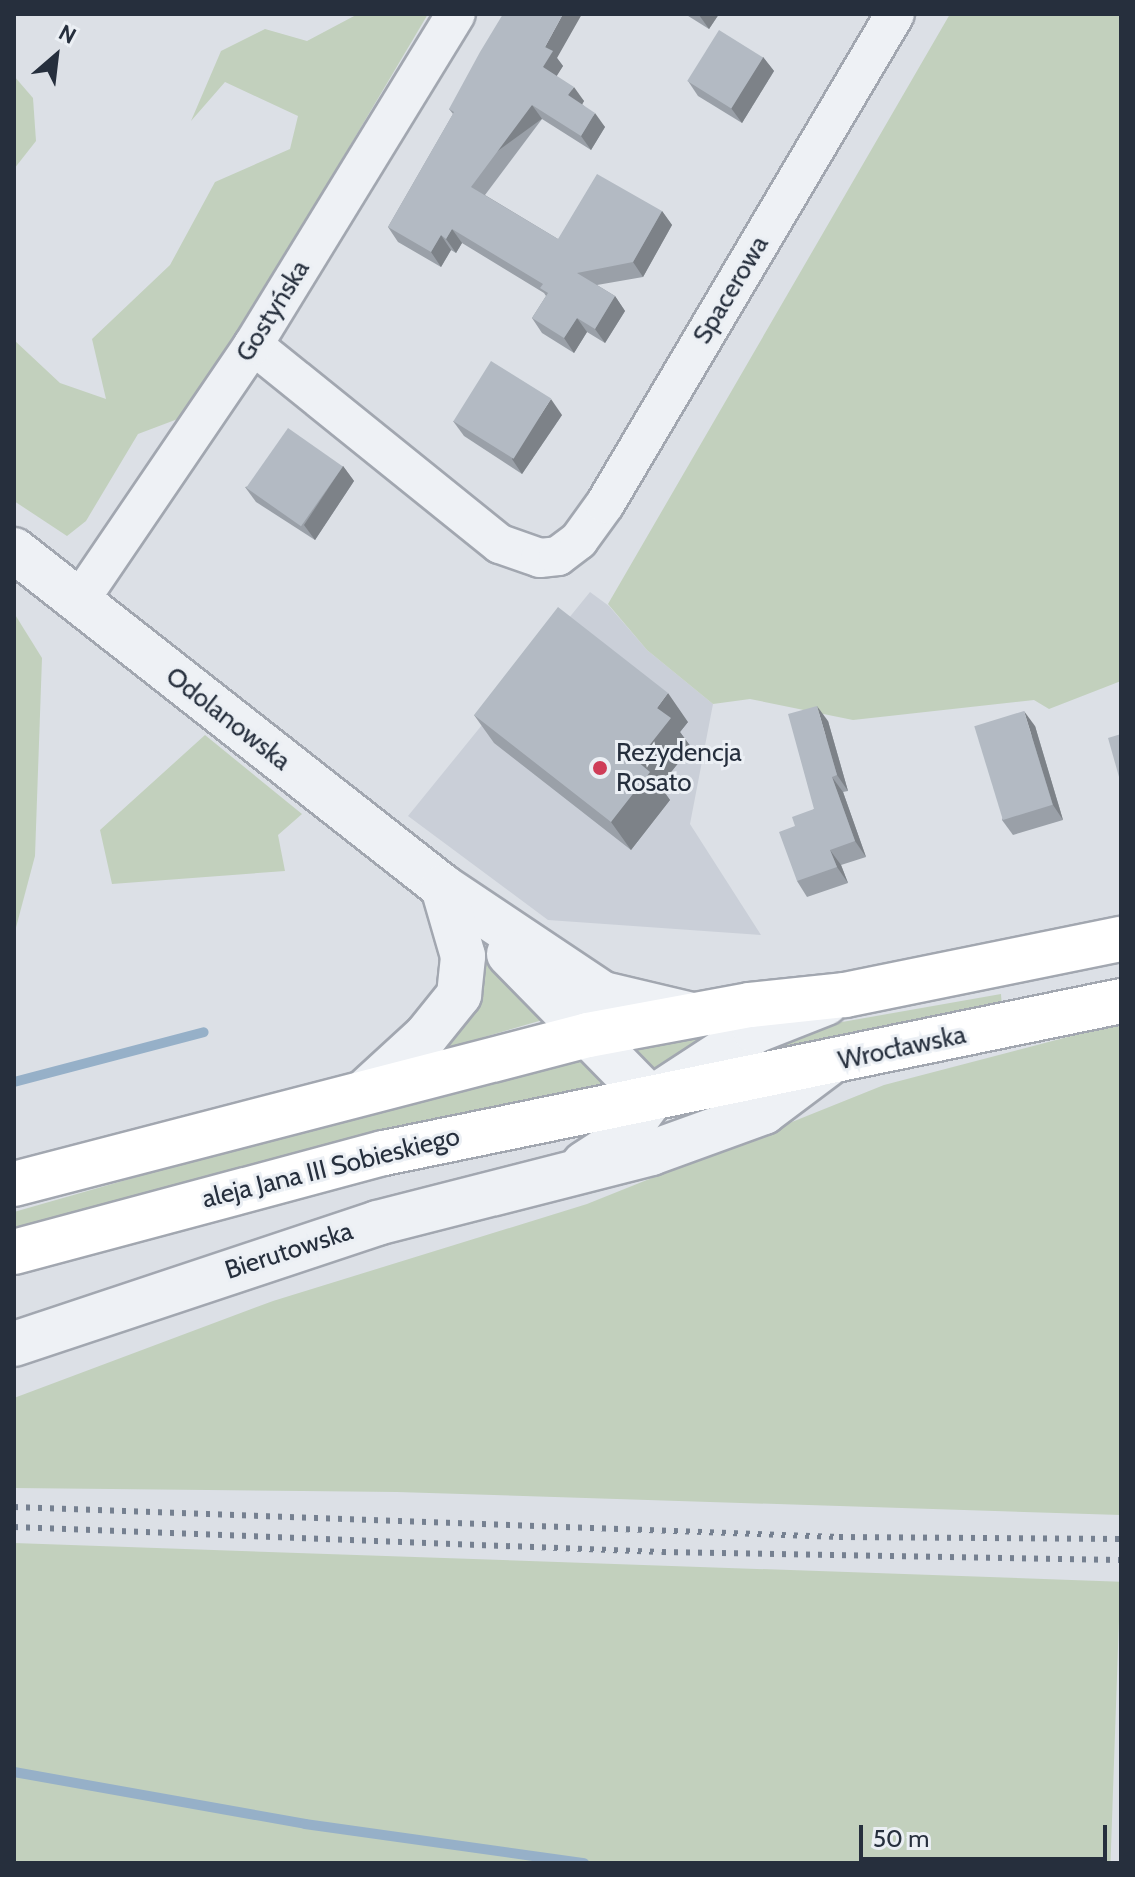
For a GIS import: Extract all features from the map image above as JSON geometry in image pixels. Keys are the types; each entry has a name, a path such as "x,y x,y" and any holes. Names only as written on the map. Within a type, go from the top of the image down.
{"main road":[{"path":"14,1184 588,1035 678,1018 845,995 1121,939"},
{"name":"Wrocławska","path":"671,1092 828,1064 1121,1001"},
{"name":"aleja Jana III Sobieskiego","path":"14,1252 370,1156 671,1092"}],"street":[{"name":"Gostyńska","path":"79,601 253,345 456,14"},
{"name":"Spacerowa","path":"253,345 500,544 540,558 558,556 579,540 605,504 895,14"},
{"name":"Odolanowska","path":"14,550 443,887 603,994 678,1018"},
{"name":"Odolanowska","path":"443,887 588,1035 671,1092"},
{"path":"366,1091 426,1036 459,995 463,956 443,887"},
{"path":"671,1092 755,1031 845,995"},
{"name":"Bierutowska","path":"14,1344 377,1223 651,1153 764,1112 828,1064"},
{"name":"Bierutowska","path":"569,1174 621,1140 671,1092"}],"shaded area":[{"path":"590,592 609,606 647,650 713,704 690,824 761,935 548,920 408,816"}],"green space":[{"path":"428,14 191,414 138,434 86,521 67,536 14,501 14,340 60,383 106,399 92,339 170,265 215,182 290,149 298,116 225,82 191,121 221,51 265,29 307,41 356,15"},
{"path":"950,14 1121,14 1121,681 1049,709 1034,700 853,720 750,699 713,704 647,650 608,604"},
{"path":"14,76 33,98 36,141 14,169"},
{"path":"14,613 42,658 35,856 14,935"},
{"path":"205,735 302,814 278,835 285,871 112,884 100,830"},
{"path":"476,946 533,998 546,1019 443,1049"},
{"path":"1001,994 1002,1008 736,1058 808,1028"},
{"path":"1121,1023 1121,1515 397,1492 14,1488 14,1398 273,1301 587,1204 884,1085"},
{"path":"735,1025 683,1069 648,1071 625,1049"},
{"path":"585,1057 608,1086 371,1134 14,1231 14,1212 349,1116"},
{"path":"14,1543 1120,1582 1111,1863 14,1863"}],"building":[{"path":"503,14 563,14 545,47 553,51 543,67 574,87 568,95 595,113 581,136 532,105 471,187 558,239 597,174 662,211 633,262 577,273 615,296 595,329 577,318 564,338 532,318 548,293 540,288 543,284 452,229 446,239 441,235 431,252 388,227 454,112 449,109"},
{"path":"719,30 763,58 731,108 687,81"},
{"path":"491,361 551,399 514,459 453,421"},
{"path":"288,428 343,466 301,526 246,488"},
{"name":"Rezydencja Rosato","path":"558,607 668,693 657,708 671,718 637,761 650,772 611,822 474,715"},
{"path":"817,706 837,775 832,777 855,841 830,850 837,867 797,881 779,832 795,826 792,817 814,809 788,714"},
{"path":"1024,711 1053,805 1003,820 974,726"},
{"path":"1121,734 1121,784 1108,738"}],"waterway":[{"path":"14,1082 204,1032"},
{"path":"14,1772 305,1824 584,1863"}],"railway":[{"path":"14,1507 839,1537 1121,1539"},
{"path":"14,1527 662,1552 1121,1560"}],"place":[{"name":"Rezydencja Rosato","path":"600,768"}]}
